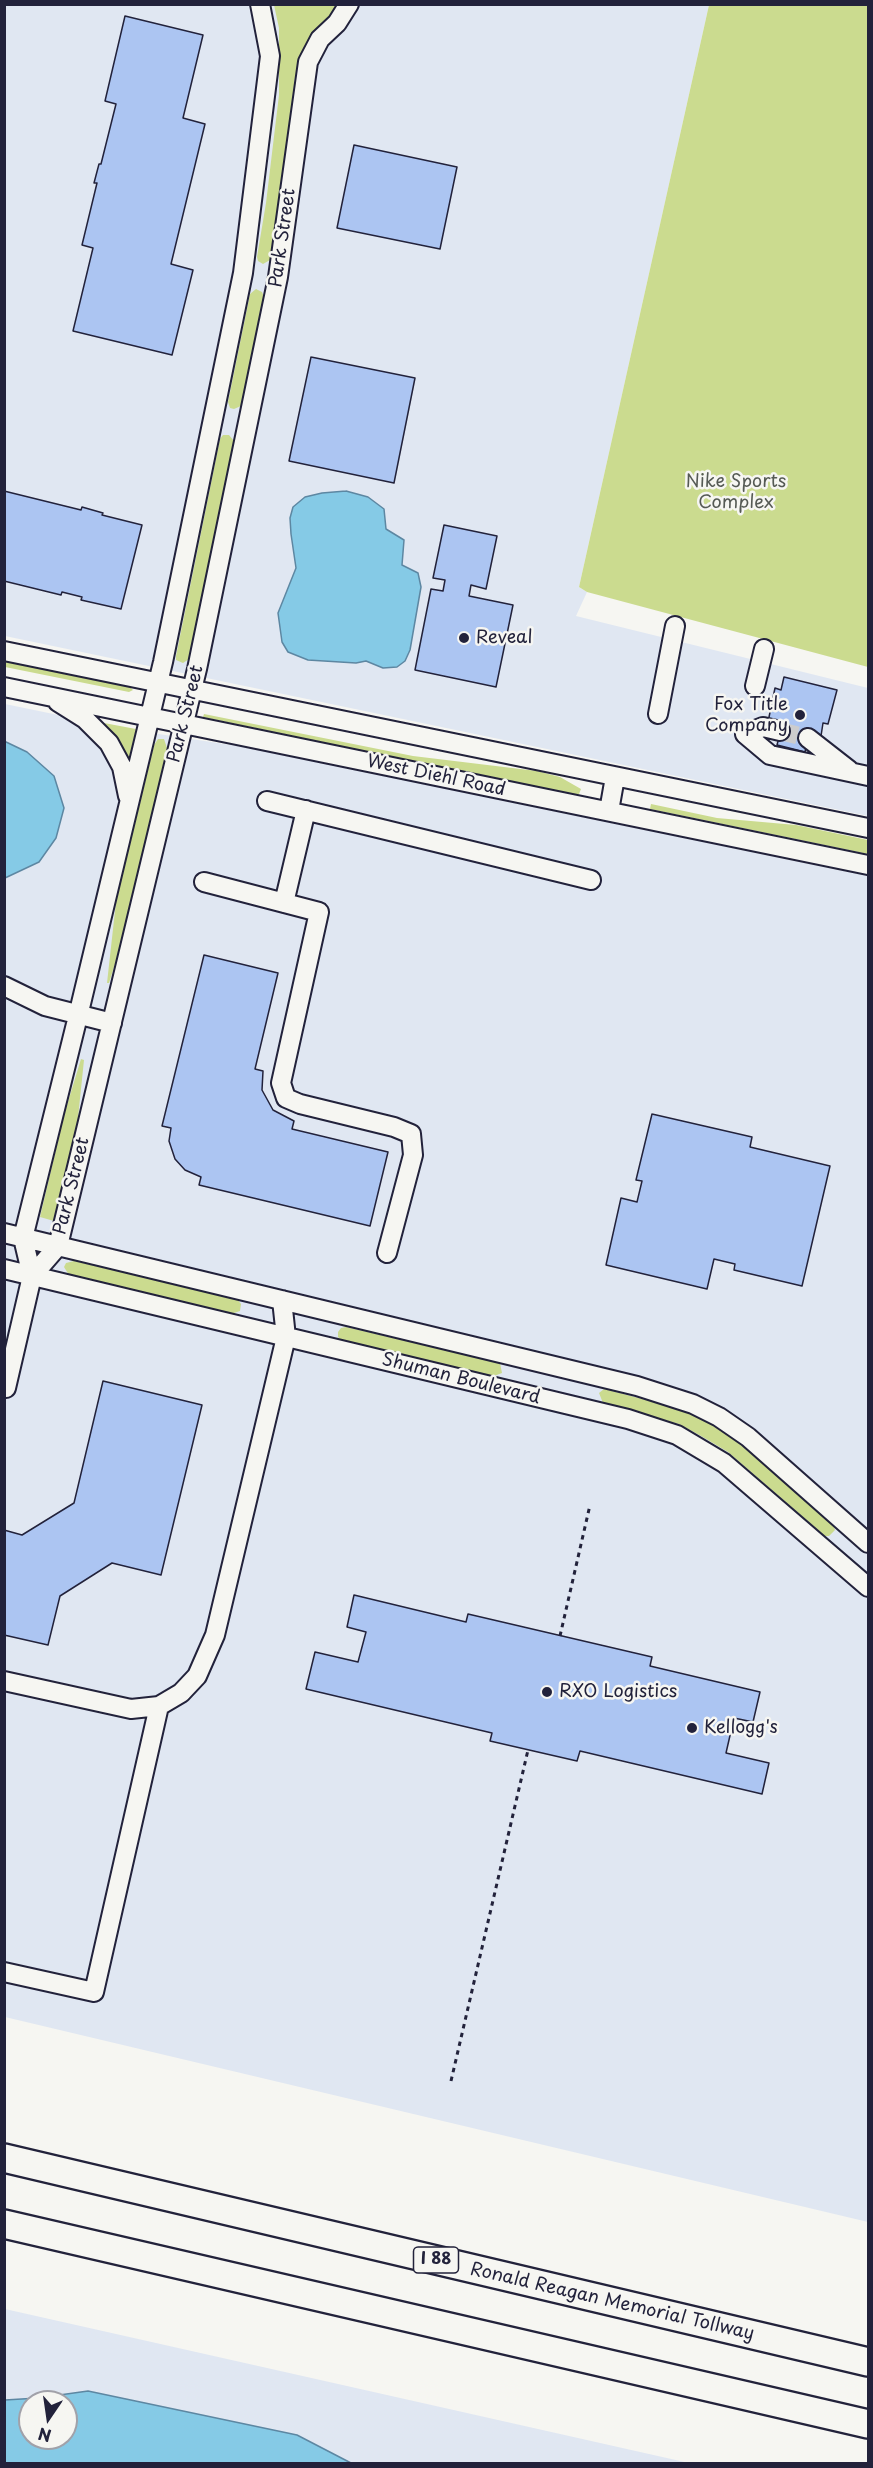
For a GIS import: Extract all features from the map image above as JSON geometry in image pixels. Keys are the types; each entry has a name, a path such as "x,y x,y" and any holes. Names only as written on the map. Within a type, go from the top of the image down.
{"highway":[{"name":"Ronald Reagan Memorial Tollway","path":"4,2158 868,2362"},
{"path":"4,2224 868,2424"}],"street":[{"name":"Park Street","path":"32,1276 23,1238 150,717 243,273 270,56 260,4"},
{"name":"Park Street","path":"32,1276 58,1246 192,690 278,277 308,62 320,39 337,23 349,4"},
{"path":"658,714 675,626"},
{"path":"755,686 764,649"},
{"name":"West Diehl Road","path":"4,651 868,828"},
{"name":"West Diehl Road","path":"4,687 868,865"},
{"path":"49,696 85,719 109,743 122,767 129,803"},
{"path":"780,735 745,734 770,755 861,775"},
{"path":"807,741 861,775"},
{"path":"609,811 615,777"},
{"path":"267,801 591,880"},
{"path":"285,903 306,810"},
{"path":"204,882 319,912 281,1083 286,1098 300,1104 394,1127 411,1134 413,1155 387,1253"},
{"path":"4,986 45,1006 112,1023"},
{"name":"Shuman Boulevard","path":"4,1233 637,1386 693,1404 719,1417 748,1437 868,1543"},
{"name":"Shuman Boulevard","path":"4,1269 628,1419 677,1435 724,1463 868,1587"},
{"path":"6,1388 12,1329 32,1276"},
{"path":"4,1681 131,1709 159,1706 181,1694 197,1676 209,1652 286,1336 282,1300"},
{"path":"4,1972 94,1992 159,1706"}],"path":[{"path":"560,1636 590,1505"},
{"path":"452,2080 528,1750"}],"shaded area":[{"path":"5,5 709,5 579,587 587,592 576,616 868,688 868,816 5,636"},
{"path":"5,704 126,729 244,747 868,876 868,2222 5,2017"},
{"path":"5,2309 689,2463 5,2463"}],"green space":[{"path":"274,5 340,5 333,17 310,38 295,77 276,230 270,260 263,264 258,261 257,257 279,95 279,28"},
{"name":"Nike Sports Complex","path":"709,5 868,5 868,667 587,592 579,587"},
{"path":"256,289 262,292 264,297 241,406 234,409 230,408 228,402 250,294"},
{"path":"223,435 229,435 234,441 189,659 183,663 176,660 176,656 220,439"},
{"path":"5,661 130,687 133,690 129,692 5,667"},
{"path":"204,714 413,756 537,771 560,777 581,789 579,794 570,794 203,717"},
{"path":"104,723 136,729 129,759"},
{"path":"158,739 164,739 167,748 123,938 109,983 107,983 116,902 154,745"},
{"path":"651,804 717,818 796,825 868,840 868,854 650,809"},
{"path":"81,1059 84,1060 76,1137 54,1221 40,1217 64,1115"},
{"path":"74,1261 237,1299 241,1304 240,1311 231,1314 69,1275 64,1267 66,1263"},
{"path":"346,1327 500,1363 502,1373 494,1376 342,1341 338,1337 338,1332 341,1328"},
{"path":"604,1389 677,1408 705,1420 739,1443 833,1524 835,1530 829,1536 825,1536 728,1452 701,1436 679,1424 603,1403 599,1393"}],"water":[{"path":"346,491 368,497 384,509 386,529 404,540 402,565 418,573 421,587 410,650 405,661 397,667 383,668 366,661 356,663 308,660 288,652 282,642 278,613 296,568 290,518 293,507 305,497"},
{"path":"4,741 27,752 54,776 64,808 56,838 39,862 5,878"},
{"path":"88,2391 297,2435 351,2463 5,2463 5,2400 18,2399 18,2450 78,2450 78,2392"}],"building":[{"path":"125,16 203,35 183,118 205,124 171,264 193,270 172,355 73,331 93,248 82,245 97,183 94,183 116,104 105,101"},
{"path":"354,145 457,167 440,249 337,228"},
{"path":"311,357 415,378 394,483 289,461"},
{"path":"4,491 81,510 82,507 103,513 102,515 142,525 121,609 81,600 82,597 62,592 61,595 4,581"},
{"name":"Reveal","path":"444,525 497,536 486,589 471,585 469,596 513,605 496,687 415,670 431,589 443,591 445,580 433,578"},
{"name":"Fox Title Company","path":"784,677 837,690 828,724 823,723 821,736 809,733 805,752 777,745 782,726 768,722 775,688 781,690"},
{"path":"204,955 278,973 255,1069 263,1071 262,1090 273,1110 294,1121 292,1129 388,1152 370,1226 199,1185 201,1177 185,1170 175,1159 169,1141 171,1128 162,1126"},
{"path":"652,1114 752,1137 750,1147 830,1166 802,1286 734,1270 735,1264 714,1259 707,1289 606,1265 621,1198 637,1202 642,1181 636,1180"},
{"path":"103,1381 202,1405 161,1575 112,1563 60,1596 48,1645 4,1635 4,1530 22,1535 74,1503"},
{"path":"354,1595 466,1622 468,1614 652,1657 650,1666 760,1692 753,1722 734,1718 726,1753 769,1763 762,1794 580,1751 577,1761 490,1741 492,1733 306,1689 315,1652 358,1662 366,1632 347,1627"}],"tunnel":[{"path":"780,731 808,738"}],"place":[{"name":"Reveal","path":"464,638"},
{"name":"Fox Title Company","path":"800,715"},
{"name":"RXO Logistics","path":"547,1692"},
{"name":"Kellogg's","path":"692,1728"}]}
